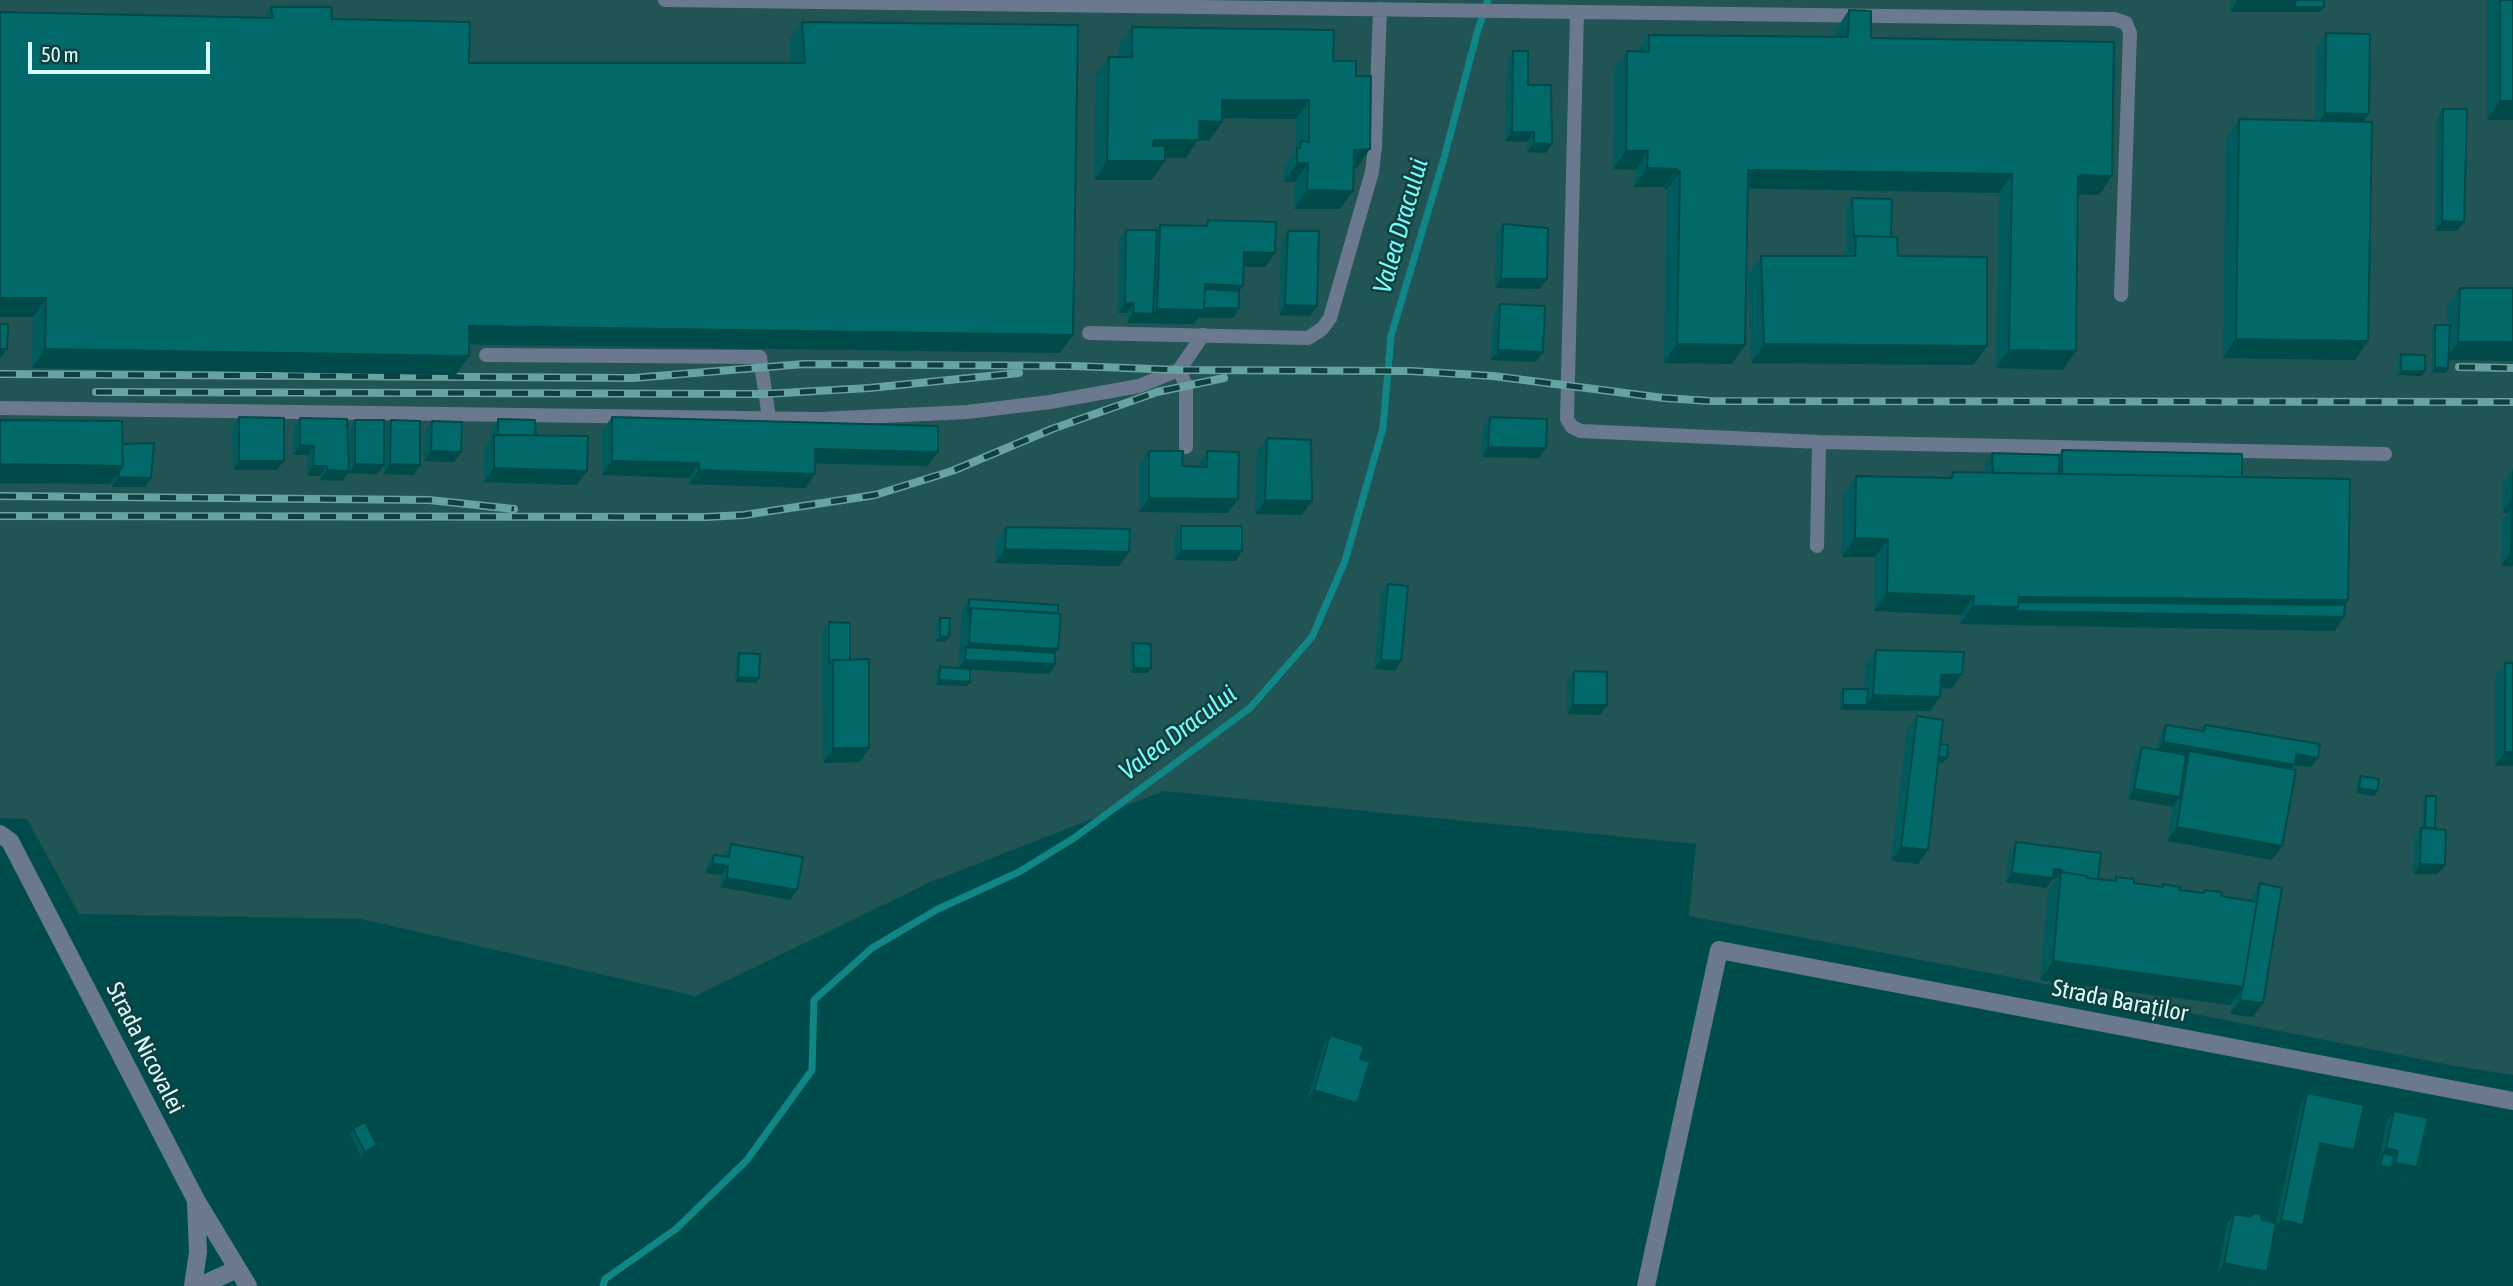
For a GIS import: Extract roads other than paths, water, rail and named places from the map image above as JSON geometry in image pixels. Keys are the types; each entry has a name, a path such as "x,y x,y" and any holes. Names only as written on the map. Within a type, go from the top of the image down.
{"street":[{"name":"Strada Nicovalei","path":"0,834 10,841 196,1199 248,1286"},
{"name":"Strada Baraților","path":"1646,1286 1719,950 2513,1101"},
{"path":"193,1286 198,1252 196,1199"},
{"path":"200,1286 237,1269"}],"lane":[{"path":"665,0 1298,4 1380,9 2114,19 2126,23 2130,33 2122,295"},
{"path":"1089,333 1308,338 1322,329 1330,318 1372,172 1380,9"},
{"path":"1577,12 1567,419 1572,427 1581,431 1819,442 2385,454"},
{"path":"0,408 819,419 967,412 1050,402 1139,386 1178,370 1203,335"},
{"path":"486,355 760,358 769,418"},
{"path":"1178,370 1186,385 1186,447"},
{"path":"1817,546 1819,442"}],"waterway":[{"name":"Valea Dracului","path":"603,1286 605,1279 676,1229 747,1160 812,1070 814,1000 872,948 938,909 1019,872 1074,838 1250,708 1312,637 1345,561 1383,428 1391,336 1488,0"}],"railway":[{"path":"0,374 633,378 804,364 1074,366 1179,370 1411,371 1493,376 1664,398 1710,401 2513,402"},
{"path":"2459,367 2513,368"},
{"path":"96,392 765,394 869,388 1019,373"},
{"path":"0,516 744,515 875,495 952,471 1052,429 1157,392 1224,378"},
{"path":"0,496 429,500 514,509"}]}
